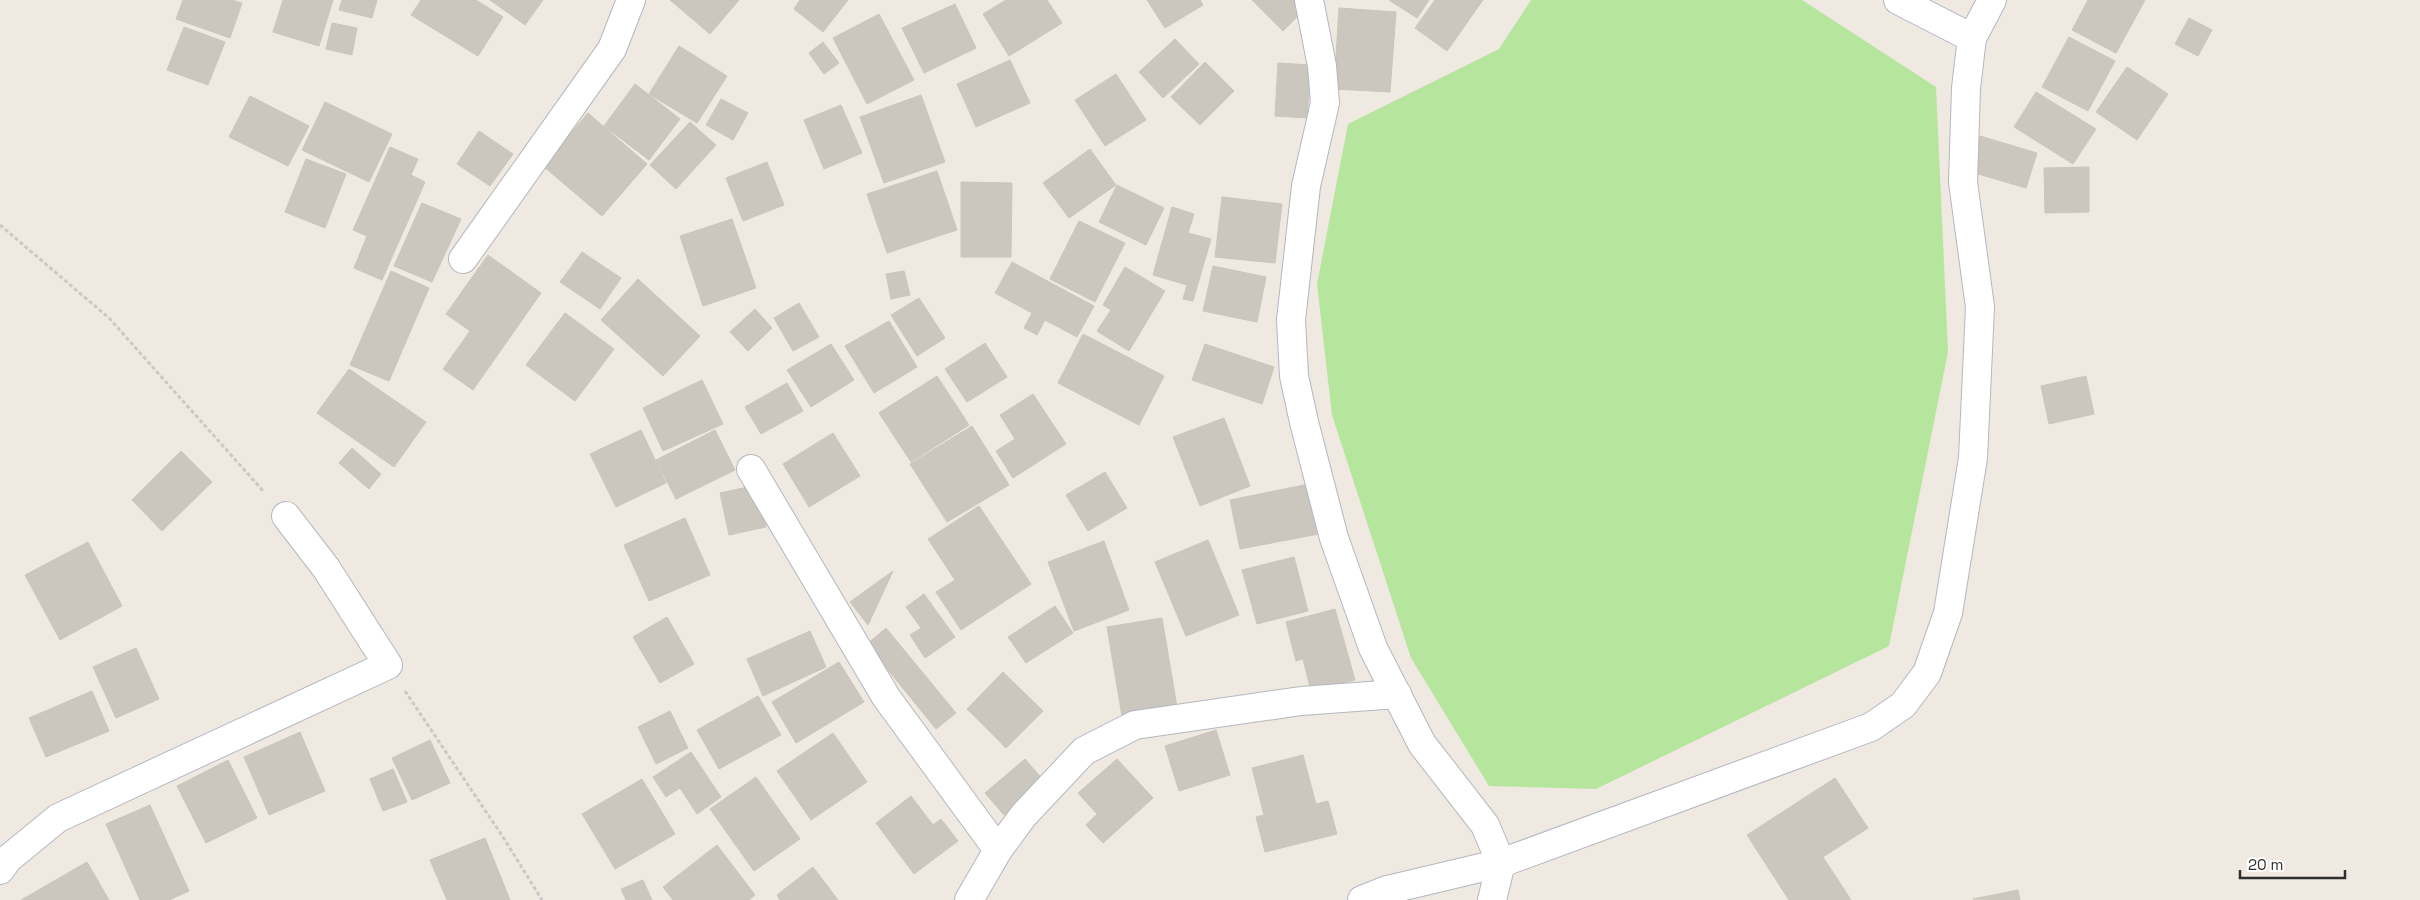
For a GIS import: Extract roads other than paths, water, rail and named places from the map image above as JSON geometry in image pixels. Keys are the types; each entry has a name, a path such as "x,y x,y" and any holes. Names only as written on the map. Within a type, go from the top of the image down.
{"street":[{"path":"463,259 612,49 631,0"},
{"path":"1309,0 1322,66 1325,103 1306,186 1295,267 1291,320 1294,376 1334,538 1373,648 1422,744 1485,825 1501,863 1492,900"},
{"path":"1898,0 1972,38"},
{"path":"1362,900 1388,890 1501,863 1871,727 1903,705 1927,673 1948,613 1973,458 1980,307 1963,182 1966,88 1972,38 1992,0"},
{"path":"751,469 886,697 998,850"},
{"path":"0,870 8,859 58,818 388,665 326,568 286,516"},
{"path":"969,900 998,850 1023,816 1084,751 1135,725 1301,701 1397,694"}]}
